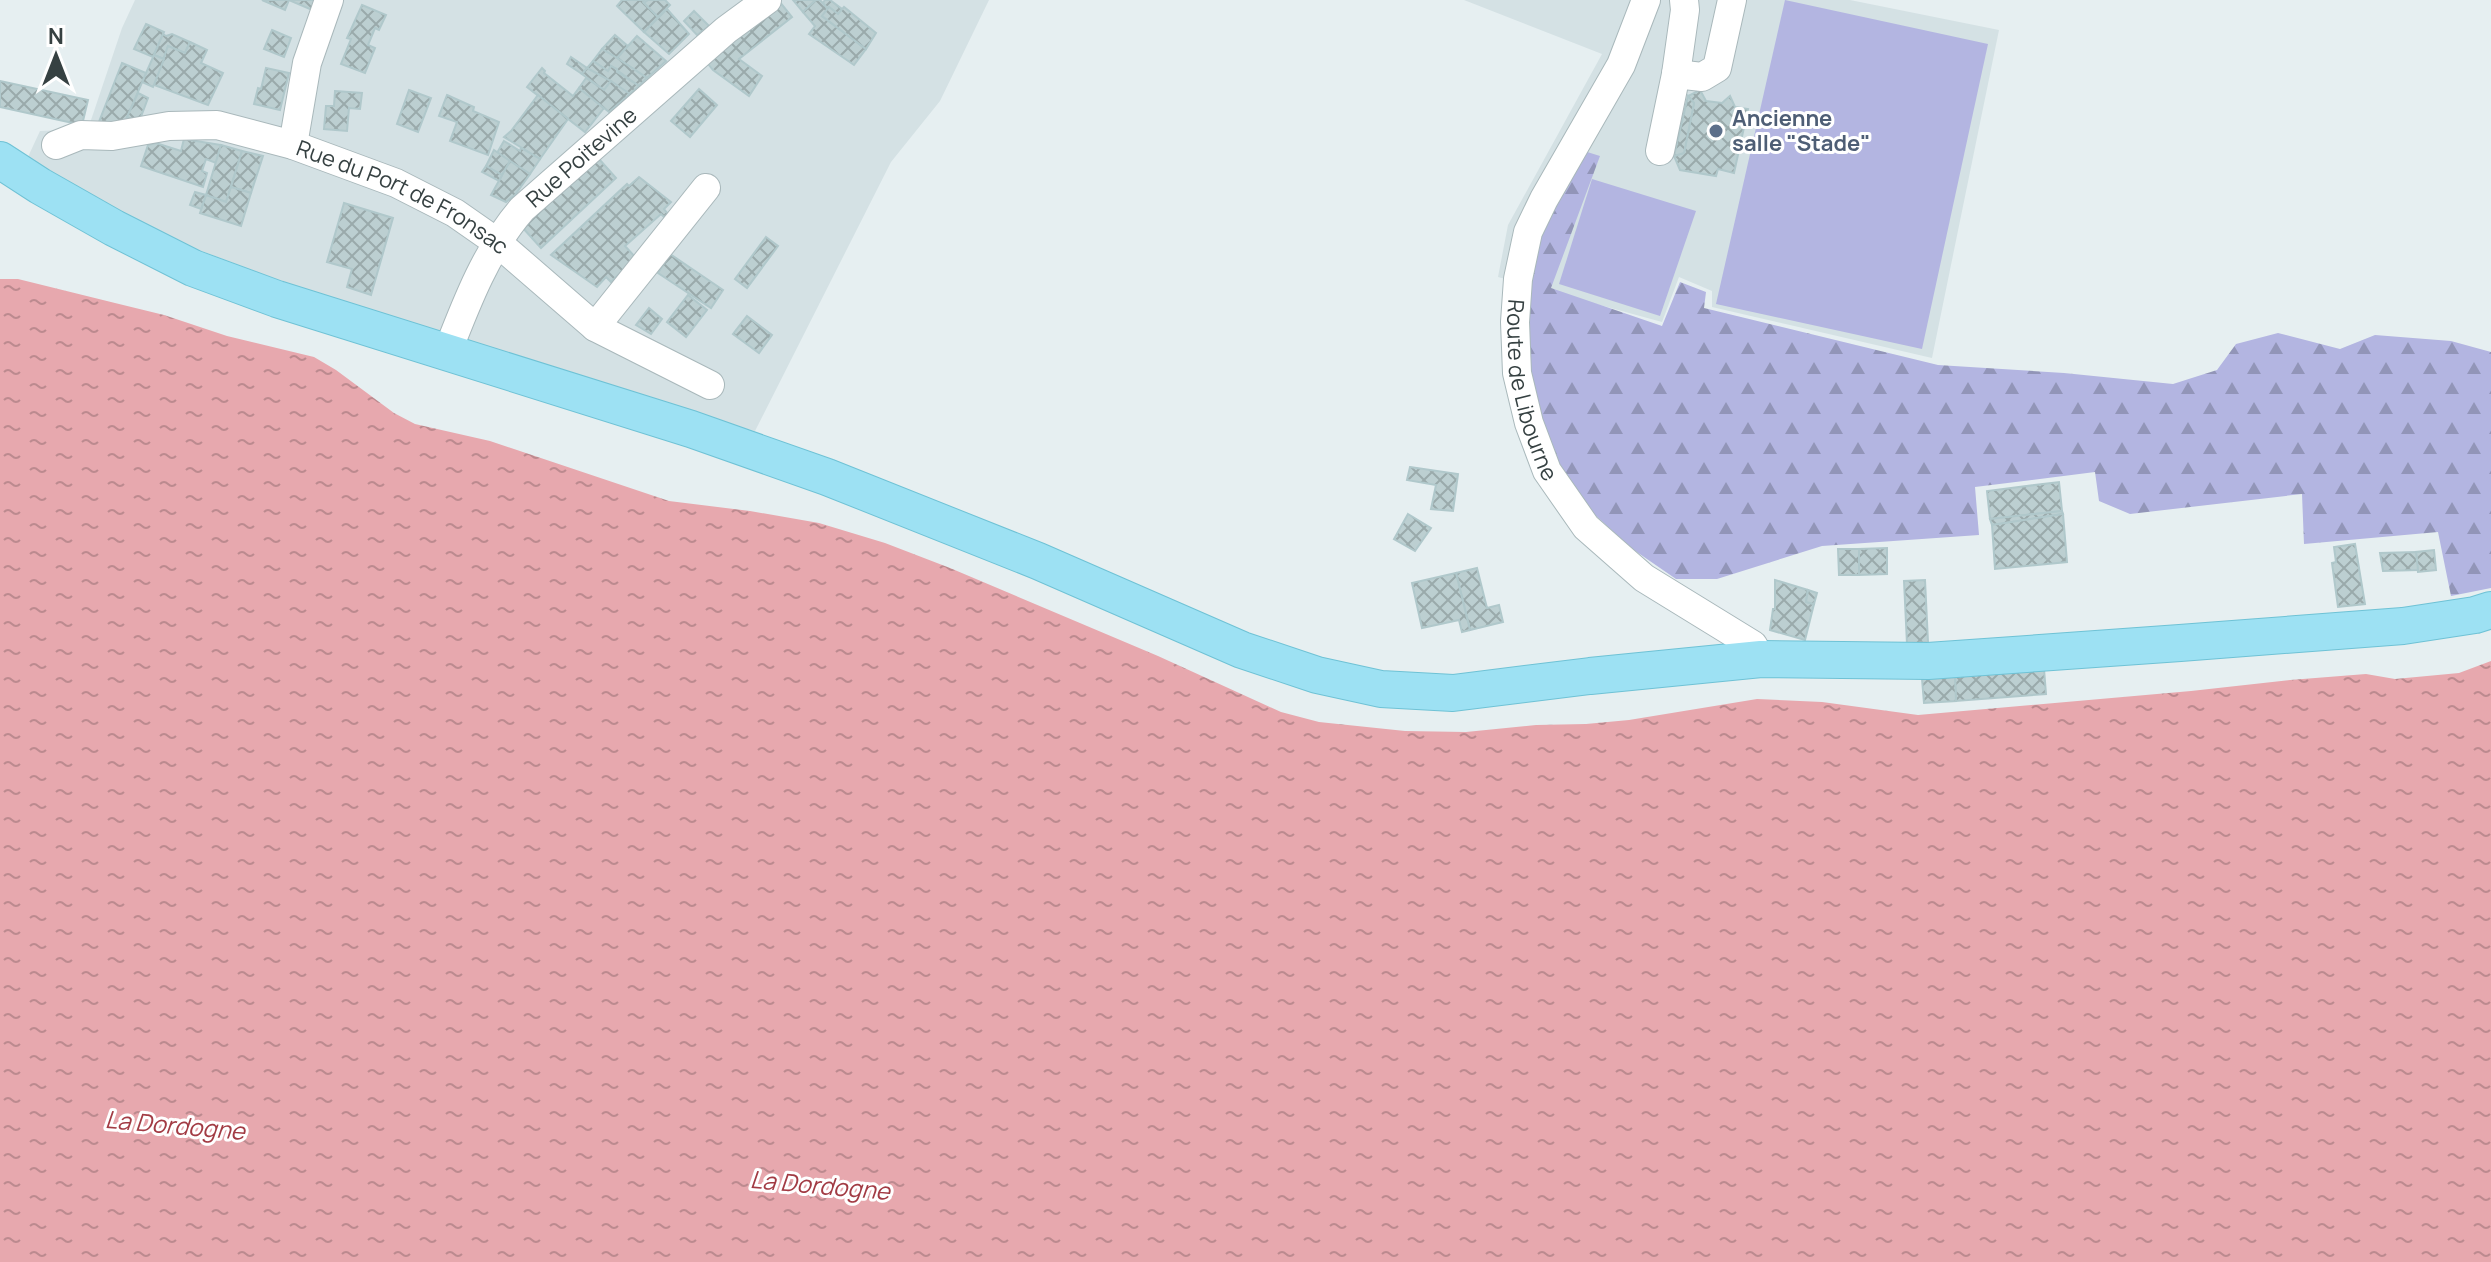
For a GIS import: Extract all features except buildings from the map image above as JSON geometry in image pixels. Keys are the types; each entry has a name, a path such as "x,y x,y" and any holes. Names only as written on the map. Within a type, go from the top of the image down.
{"main road":[{"path":"0,160 114,228 193,268 277,299 691,429 827,477 1038,561 1242,650 1317,675 1381,689 1453,693 1761,659 1960,659 2376,628 2475,615 2491,610"}],"street":[{"path":"293,145 307,63 329,0"},
{"name":"Rue Poitevine","path":"447,353 472,293 498,243 522,209 726,30 767,0"},
{"name":"Route de Libourne","path":"1646,0 1621,65 1528,232 1518,279 1515,322 1517,373 1529,423 1547,471 1586,527 1644,578 1753,645 1761,659"},
{"path":"1660,151 1676,74 1684,0"},
{"path":"1676,74 1702,77 1717,68 1732,0"},
{"name":"Rue du Port de Fronsac","path":"56,145 81,135 112,136 169,126 217,125 293,145 396,183 455,213 498,243 595,327 710,385"},
{"path":"595,327 706,188"}],"shaded area":[{"path":"135,0 989,0 940,101 891,162 755,431 549,375 394,323 196,249 75,189 27,159 40,131 88,129 122,28"},
{"path":"1464,0 1850,0 1999,30 1932,358 1712,307 1712,291 1679,277 1662,322 1498,277 1508,225 1602,54"}],"green space":[{"path":"1785,0 1988,44 1922,349 1716,304"},
{"path":"1584,151 1600,156 1551,288 1662,326 1680,282 1706,292 1704,308 1938,365 2173,384 2217,370 2236,344 2278,333 2340,349 2375,335 2451,341 2491,352 2491,588 2451,596 2438,532 2304,544 2302,494 2130,514 2099,501 2095,472 1975,487 1979,535 1822,546 1717,579 1676,579 1631,548 1581,502 1552,456 1527,388 1527,282 1545,221"},
{"path":"1592,179 1696,211 1660,316 1559,284"}],"water":[{"name":"La Dordogne","path":"0,279 18,279 164,315 227,336 314,357 394,413 415,424 490,441 669,501 819,523 885,543 1158,656 1281,712 1319,722 1405,731 1466,732 1629,720 1757,699 1822,702 1918,715 2366,674 2395,679 2459,673 2491,661 2491,1262 0,1262"}],"place":[{"name":"Ancienne salle \"Stade\"","path":"1716,131"}]}
